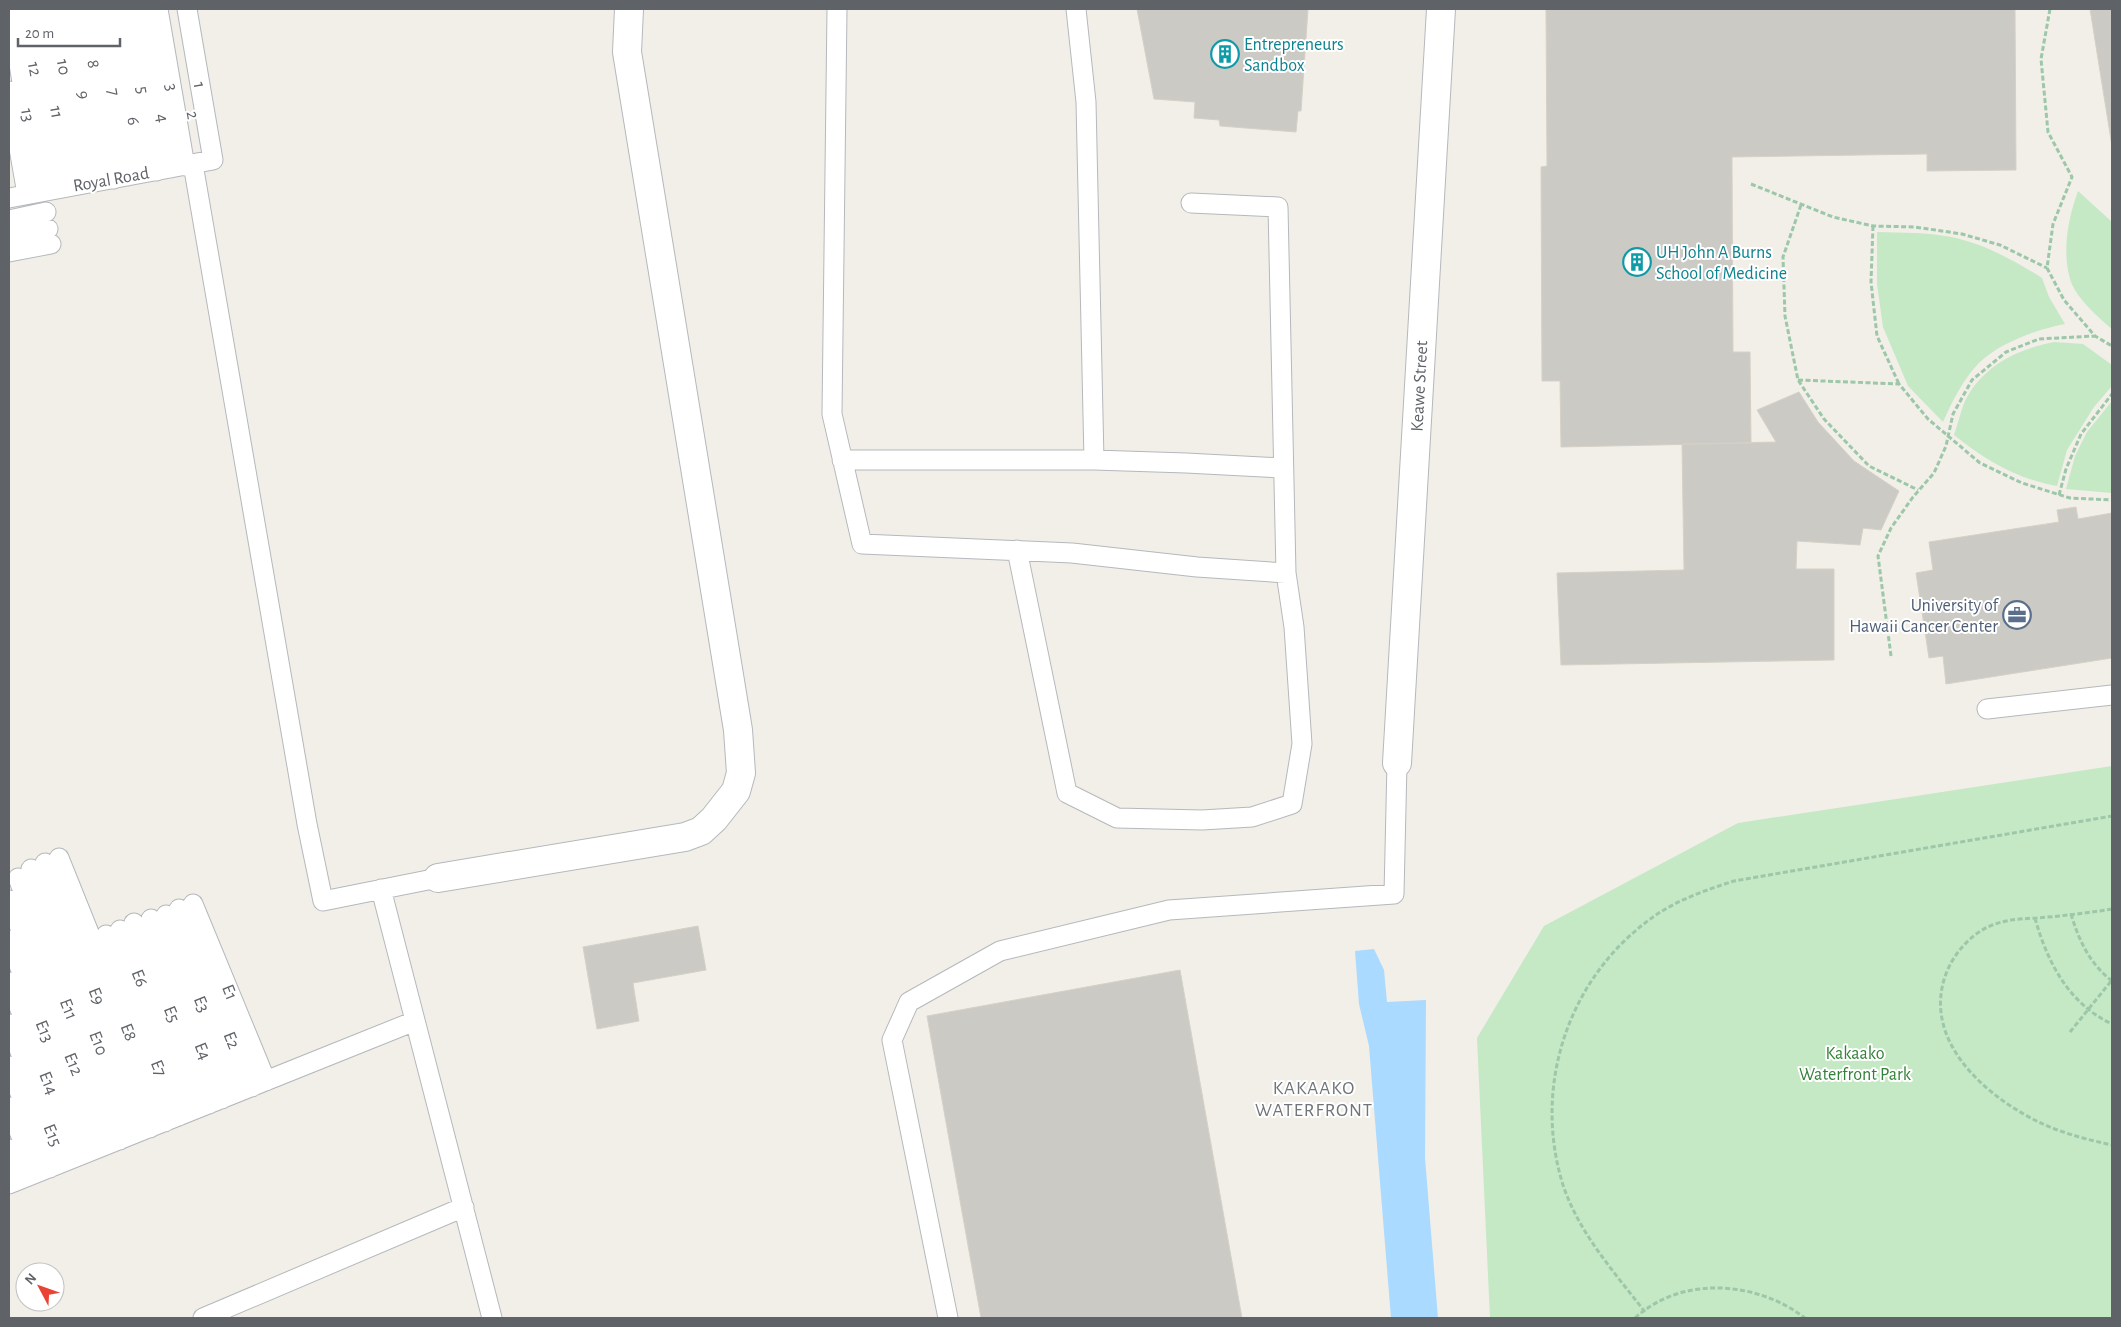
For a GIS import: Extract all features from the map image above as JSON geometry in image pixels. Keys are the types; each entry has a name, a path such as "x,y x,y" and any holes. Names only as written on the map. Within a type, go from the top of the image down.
{"street":[{"path":"438,878 685,837 701,831 714,819 736,791 741,773 741,757 736,721 627,52 630,9"},
{"name":"Keawe Street","path":"1397,763 1441,9"}],"lane":[{"name":"13","path":"10,9 106,179"},
{"name":"12","path":"24,9 106,179"},
{"name":"11","path":"39,9 106,179"},
{"name":"10","path":"54,9 106,179"},
{"name":"9","path":"70,9 106,179"},
{"name":"8","path":"84,9 106,179"},
{"name":"7","path":"99,9 106,179"},
{"name":"6","path":"106,179 114,9"},
{"name":"5","path":"106,179 129,9"},
{"name":"4","path":"106,179 144,9"},
{"name":"3","path":"106,179 158,9"},
{"name":"2","path":"106,179 174,9"},
{"name":"1","path":"106,179 187,9"},
{"path":"837,9 832,414 862,544 1072,553 1197,567 1286,573"},
{"path":"1076,9 1086,102 1094,460"},
{"path":"9,91 106,179 307,824 323,901 438,878"},
{"path":"1017,550 1067,793 1117,818 1202,820 1252,817 1292,804 1302,744 1294,627 1286,573 1282,468 1278,207 1191,203"},
{"path":"9,220 48,228"},
{"path":"9,236 48,228"},
{"path":"9,252 48,228"},
{"path":"842,460 1094,460 1282,468"},
{"path":"1987,709 2112,695"},
{"path":"948,1318 892,1040 909,1002 1000,951 1169,910 1394,894 1397,763"},
{"name":"E11","path":"38,867 136,1133"},
{"name":"E9","path":"38,867 136,1133"},
{"path":"380,889 492,1318"},
{"name":"E12","path":"9,900 136,1133"},
{"name":"E7","path":"136,1133 150,919"},
{"name":"E5","path":"136,1133 150,919"},
{"name":"E3","path":"136,1133 150,919"},
{"name":"E1","path":"136,1133 150,919"},
{"name":"E13","path":"9,940 136,1133"},
{"name":"E14","path":"9,982 136,1133"},
{"path":"9,1149 136,1133 415,1021"},
{"name":"E15","path":"9,1024 136,1133"},
{"path":"9,1066 136,1133"},
{"path":"9,1107 136,1133"},
{"path":"203,1318 464,1207"}],"path":[{"path":"2050,9 2041,59 2048,132 2072,177 2053,224 2047,268 2064,300 2095,336 2112,346"},
{"path":"1751,184 1833,217 1873,226 1915,227 1962,234 2000,245 2047,268"},
{"path":"1801,205 1783,256 1785,316 1798,380 1824,419 1869,466 1918,490"},
{"path":"1873,226 1871,282 1877,336 1899,384 1928,419 1980,463 2022,483 2070,498 2112,500"},
{"path":"1891,656 1878,556 1891,528 1918,490 1934,473 1946,446 1953,414 1972,380 2006,352 2039,339 2095,336"},
{"path":"1798,380 1899,384"},
{"path":"2059,495 2066,469 2081,434 2112,394"},
{"path":"1645,1312 1592,1244 1576,1216 1563,1185 1555,1154 1551,1121 1552,1089 1558,1056 1567,1025 1582,996 1600,968 1621,944 1646,922 1673,904 1703,891 1734,881 2112,816"},
{"path":"2112,909 2035,918 2015,918 1996,923 1979,932 1964,945 1952,961 1944,978 1940,996 1945,1032 1952,1048 1973,1074 1997,1096 2020,1112 2044,1124 2070,1134 2112,1145"},
{"path":"2070,1032 2112,981 2103,974 2088,956 2077,936 2071,914"},
{"path":"2035,918 2042,944 2053,968 2068,989 2088,1009 2112,1024"},
{"path":"1635,1318 1660,1302 1683,1293 1705,1288 1727,1288 1771,1297 1805,1318"}],"green space":[{"path":"2078,191 2112,222 2112,329 2082,300 2070,279 2066,257 2067,235 2071,212"},
{"path":"1877,232 1942,235 1963,240 1998,253 2042,278 2049,297 2065,324 2043,329 2019,338 1987,356 1973,369 1963,383 1943,422 1908,386 1883,327 1877,284"},
{"path":"2054,342 2083,344 2112,365 2112,386 2094,407 2067,450 2057,486 2028,479 2002,467 1978,453 1954,435 1963,406 1978,381 2000,362 2013,355"},
{"path":"2112,401 2112,493 2066,489 2075,456 2087,432"},
{"name":"Kakaako Waterfront Park","path":"2112,766 2112,1318 1490,1318 1477,1038 1544,926 1738,823"}],"water":[{"path":"1374,949 1384,970 1387,1002 1426,1000 1425,1158 1438,1318 1391,1318 1369,1046 1359,1004 1355,951"}],"building":[{"name":"Entrepreneurs Sandbox","path":"1137,9 1308,9 1301,111 1298,111 1296,132 1220,126 1219,120 1194,118 1195,102 1154,99"},
{"name":"UH John A Burns School of Medicine","path":"1546,9 2015,9 2016,170 1927,171 1927,154 1732,157 1733,352 1750,352 1751,443 1561,447 1560,381 1542,381 1541,167 1547,166"},
{"path":"2090,9 2112,9 2112,146"},
{"path":"1799,392 1818,422 1854,461 1899,491 1881,530 1863,528 1860,545 1797,541 1796,569 1834,569 1834,660 1561,665 1557,573 1684,570 1682,444 1776,442 1757,410"},
{"name":"University of Hawaii Cancer Center","path":"2076,507 2078,519 2112,513 2112,658 1946,684 1943,656 1929,658 1916,573 1933,570 1929,542 2059,522 2057,510"},
{"path":"698,926 706,970 633,983 639,1021 597,1029 583,947"},
{"path":"1180,970 1242,1318 981,1318 927,1016"}],"place":[{"name":"Entrepreneurs Sandbox","path":"1225,54"},
{"name":"UH John A Burns School of Medicine","path":"1637,262"},
{"name":"University of Hawaii Cancer Center","path":"2017,615"}],"district":[{"name":"KAKAAKO WATERFRONT","path":"1314,1098"}]}
